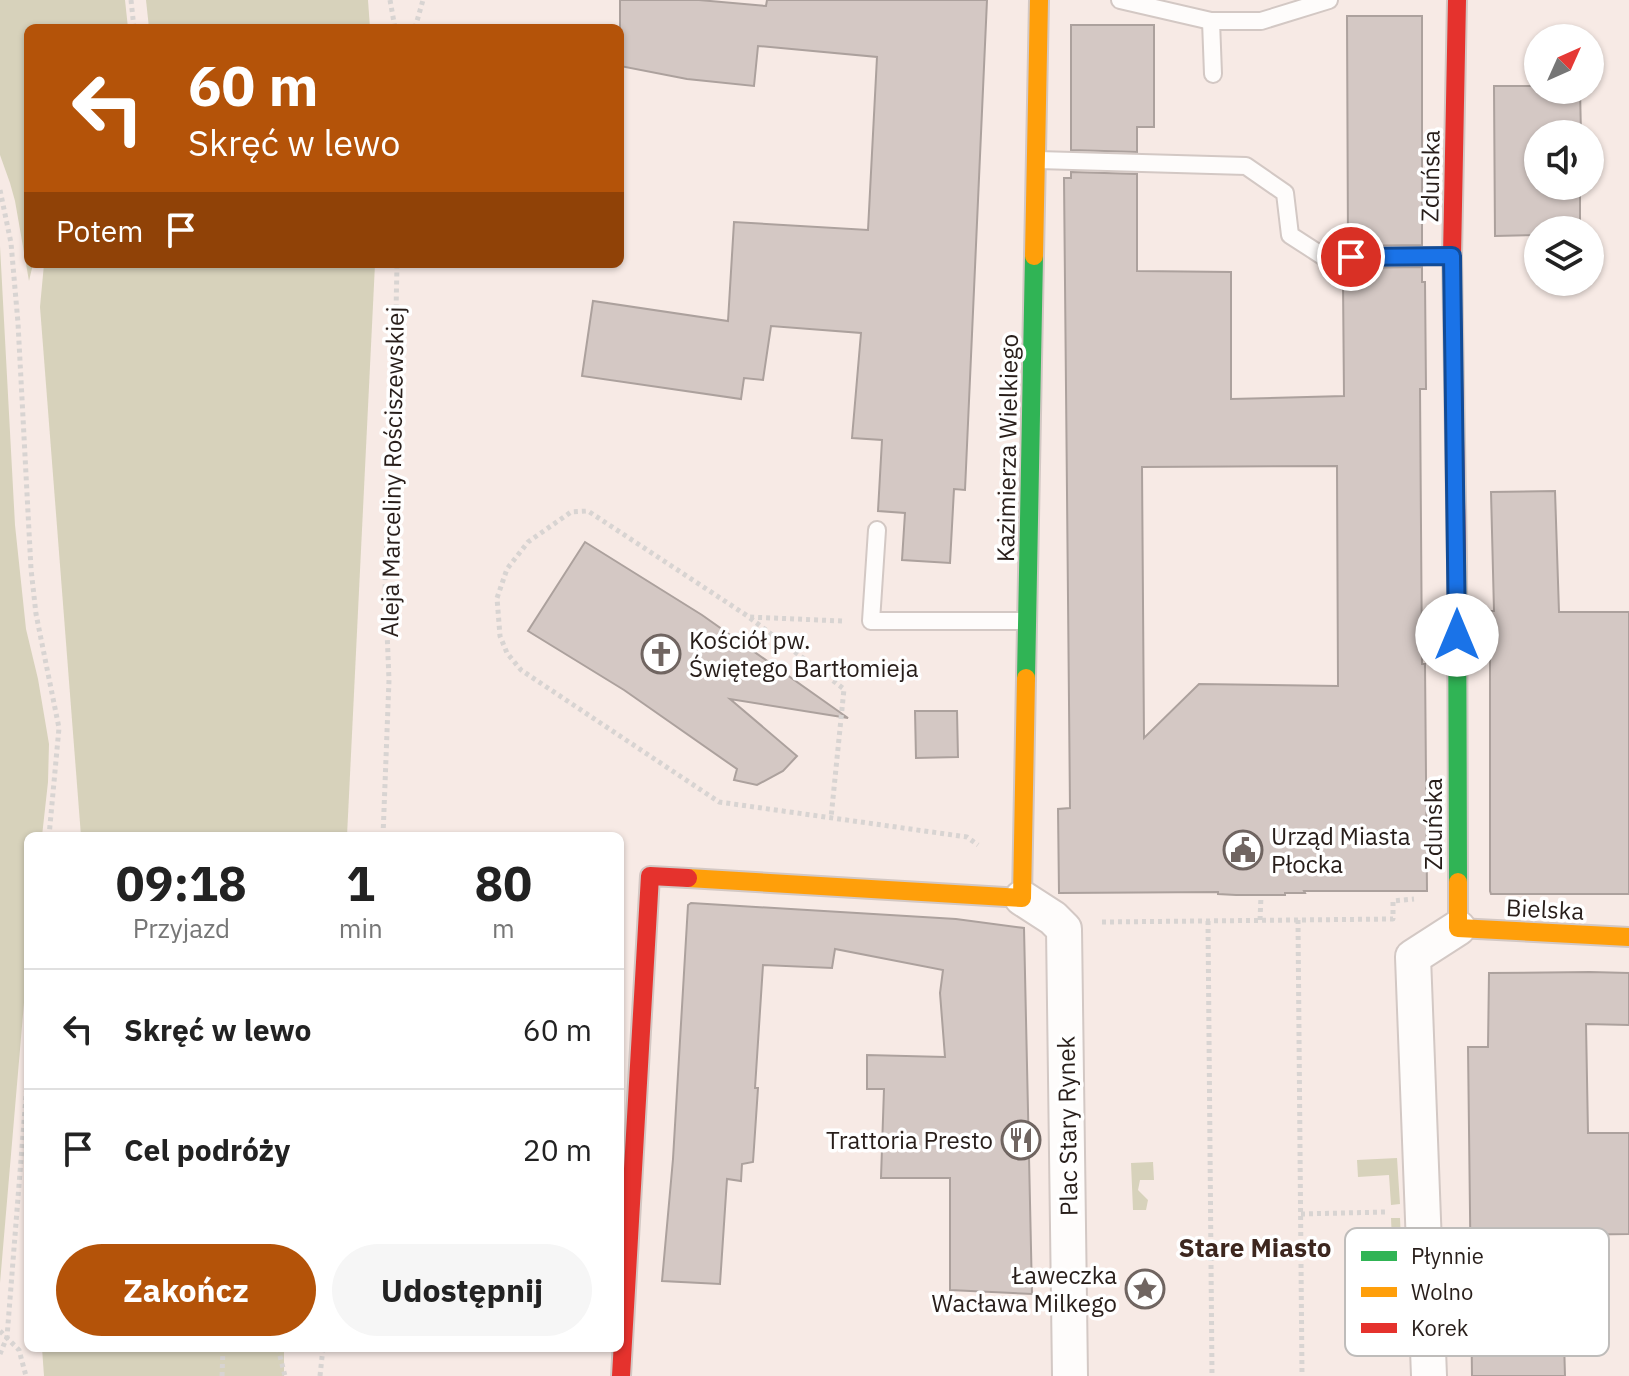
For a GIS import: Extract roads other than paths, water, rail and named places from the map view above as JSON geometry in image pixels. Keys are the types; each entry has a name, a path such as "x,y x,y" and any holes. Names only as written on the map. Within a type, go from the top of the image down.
{"street":[{"name":"Kazimierza Wielkiego","path":"1023,890 1039,0"},
{"name":"Zduńska","path":"1457,0 1452,256 1457,546 1458,928"},
{"path":"624,1324 650,876 1023,890"},
{"name":"Plac Stary Rynek","path":"1023,890 1064,929 1070,1376"},
{"name":"Bielska","path":"1458,928 1629,937"},
{"path":"1424,1228 1413,957 1458,928"},
{"path":"621,1376 622,1352"},
{"path":"1428,1356 1429,1376"}],"lane":[{"path":"1120,0 1211,21 1261,21 1329,0"},
{"path":"1211,21 1213,74"},
{"path":"1036,160 1246,166 1285,193 1290,235 1324,257 1452,256"},
{"path":"877,530 871,621 1027,621"}],"place":[{"name":"Kościół pw. Świętego Bartłomieja","path":"661,654"},
{"name":"Urząd Miasta Płocka","path":"1243,850"},
{"name":"Trattoria Presto","path":"1021,1140"},
{"name":"Ławeczka Wacława Milkego","path":"1145,1289"}],"district":[{"name":"Stare Miasto","path":"1255,1247"}]}
